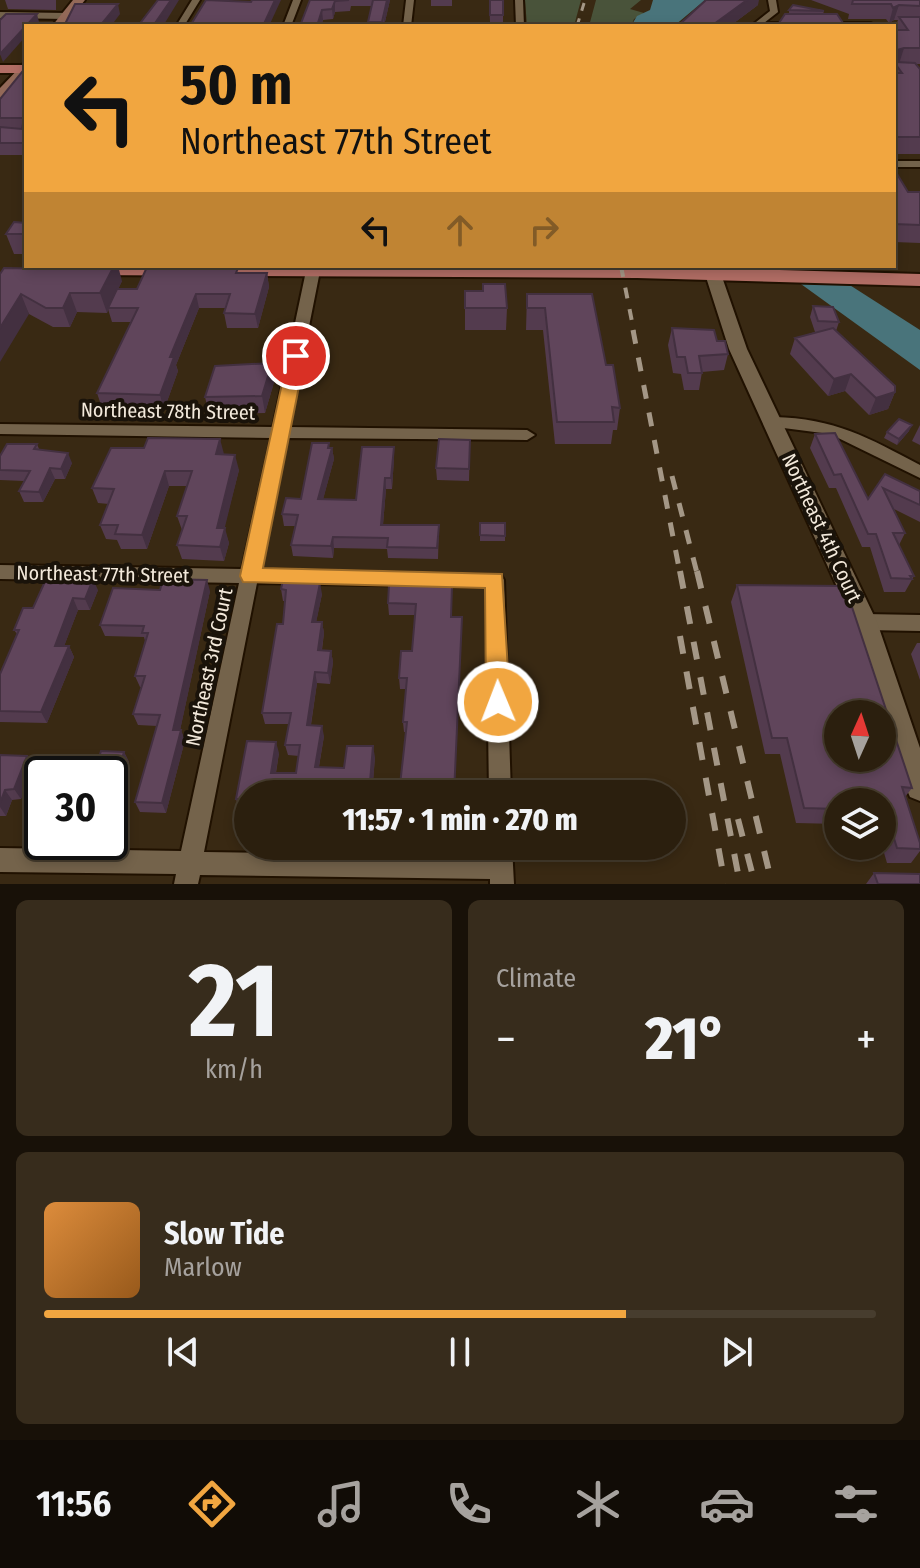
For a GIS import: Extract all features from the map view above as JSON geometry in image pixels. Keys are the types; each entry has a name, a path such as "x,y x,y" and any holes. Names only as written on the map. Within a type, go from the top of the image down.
{"main road":[{"path":"62,21 79,0"},
{"path":"0,69 24,67"},
{"path":"0,97 24,68"},
{"path":"69,269 587,269 920,280"},
{"path":"840,275 920,270"}],"street":[{"path":"181,24 196,0"},
{"path":"288,24 297,0"},
{"path":"407,24 410,0"},
{"path":"519,0 520,24"},
{"path":"757,24 774,12 772,0"},
{"path":"0,15 62,21"},
{"path":"896,164 920,164"},
{"name":"Northeast 3rd Court","path":"188,874 313,271"},
{"name":"Northeast 4th Court","path":"713,274 738,349 865,622 920,788"},
{"path":"774,422 823,423 841,429 920,472"},
{"name":"Northeast 78th Street","path":"0,429 527,435"},
{"name":"Northeast 77th Street","path":"2,578 251,576 495,580 500,780"},
{"path":"865,622 920,623"},
{"path":"0,860 188,874 502,866"}],"green space":[{"path":"525,0 581,0 575,24 527,24"},
{"path":"596,0 641,0 630,9 644,13 632,24 590,24"}],"water":[{"path":"653,0 705,0 676,24 632,24 637,16 650,10"},
{"path":"779,268 823,268 920,330 920,370"}],"building":[{"path":"158,0 171,0 154,24 140,24"},
{"path":"206,0 275,0 264,24 191,24"},
{"path":"310,0 349,0 335,1 332,9 322,10 318,24 301,24"},
{"path":"373,0 387,0 382,22 368,22"},
{"path":"490,0 503,0 503,15 490,15"},
{"path":"706,0 747,0 714,24 680,24"},
{"path":"853,0 920,0 920,6 899,5 893,8 891,4 852,4"},
{"path":"75,4 118,4 102,24 65,24"},
{"path":"793,5 824,11 789,10"},
{"path":"6,14 37,14 24,24 24,28 0,54 0,20"},
{"path":"785,14 837,14 844,24 778,24"},
{"path":"899,17 920,17 920,48 897,50 897,62 915,63 920,69 920,137 896,137 896,73 902,73 896,65 896,30 908,30"},
{"path":"24,69 24,118 0,118 0,99"},
{"path":"24,118 24,143 0,143 0,127 22,129"},
{"path":"896,172 908,192 920,192 920,225 896,224"},
{"path":"14,222 24,223 24,234 6,234"},
{"path":"4,268 113,268 100,293 70,293 63,308 46,308 21,294 0,328 0,274"},
{"path":"147,268 238,268 236,273 267,273 255,314 224,313 230,294 196,294 170,357 174,357 160,395 97,393 138,308 108,308 117,289 137,289"},
{"path":"483,284 505,284 507,308 465,308 465,291 483,291"},
{"path":"527,294 592,294 606,365 613,365 620,408 612,407 614,422 557,422 545,308 527,308"},
{"path":"813,306 833,307 839,322 818,321"},
{"path":"672,328 714,330 717,341 725,341 728,354 699,356 702,373 688,373 685,357 677,357"},
{"path":"833,328 895,386 895,392 876,398 851,374 834,379 795,338"},
{"path":"272,363 262,396 205,397 215,366"},
{"path":"899,419 912,425 899,439 887,432"},
{"path":"835,433 868,499 885,474 920,491 920,505 883,488 905,533 893,533 914,576 910,576 912,579 891,578 876,534 868,534 841,474 834,475 815,434"},
{"path":"148,438 220,439 216,454 235,455 217,528 225,528 220,547 177,545 187,516 177,516 192,471 165,471 142,535 115,534 118,525 100,525 114,489 92,488 111,448 144,448"},
{"path":"439,439 470,440 469,469 436,468"},
{"path":"312,443 329,443 328,448 332,448 318,499 356,500 362,447 394,447 391,478 385,478 381,525 439,525 437,548 387,547 388,538 333,537 331,546 291,545 298,515 282,514 286,498 301,499"},
{"path":"7,444 37,444 34,449 68,453 61,469 50,468 39,492 19,491 30,471 0,470 0,456"},
{"path":"480,523 505,523 505,536 480,535"},
{"path":"284,576 300,576 298,582 320,583 312,622 322,622 318,650 331,651 328,673 315,672 307,725 322,726 315,767 344,768 347,746 373,746 370,780 240,780 247,741 276,742 271,773 296,773 300,745 285,745 291,713 262,713 277,624 283,624 286,590 281,589"},
{"path":"47,577 93,579 85,599 73,598 55,646 69,646 41,712 0,711 0,674 19,630 14,630 23,608 33,608"},
{"path":"163,579 207,580 173,730 181,730 162,803 135,802 160,715 133,714 145,676 135,676 148,633 142,633 144,626 100,625 113,588 160,590"},
{"path":"389,585 452,586 451,617 462,617 455,780 401,780 407,722 403,722 407,678 399,678 401,651 412,651 416,604 388,603"},
{"path":"737,585 845,586 883,700 824,700 824,772 896,772 896,740 912,788 902,787 920,849 897,848 896,788 824,788 824,809 804,808 787,738 772,738"},
{"path":"101,751 124,752 123,756 99,756"},
{"path":"0,755 27,756 24,756 14,789 5,790 0,803"},
{"path":"874,873 920,874 920,884 878,884"}],"railway":[{"path":"578,24 585,0"},
{"path":"621,268 634,332"},
{"path":"633,330 680,573"},
{"path":"672,476 697,573"},
{"path":"680,571 740,884"},
{"path":"697,571 772,884"},
{"path":"680,636 725,884"},
{"path":"738,819 755,884"}],"route":[{"path":"296,356 251,576 495,580 498,702"}]}
